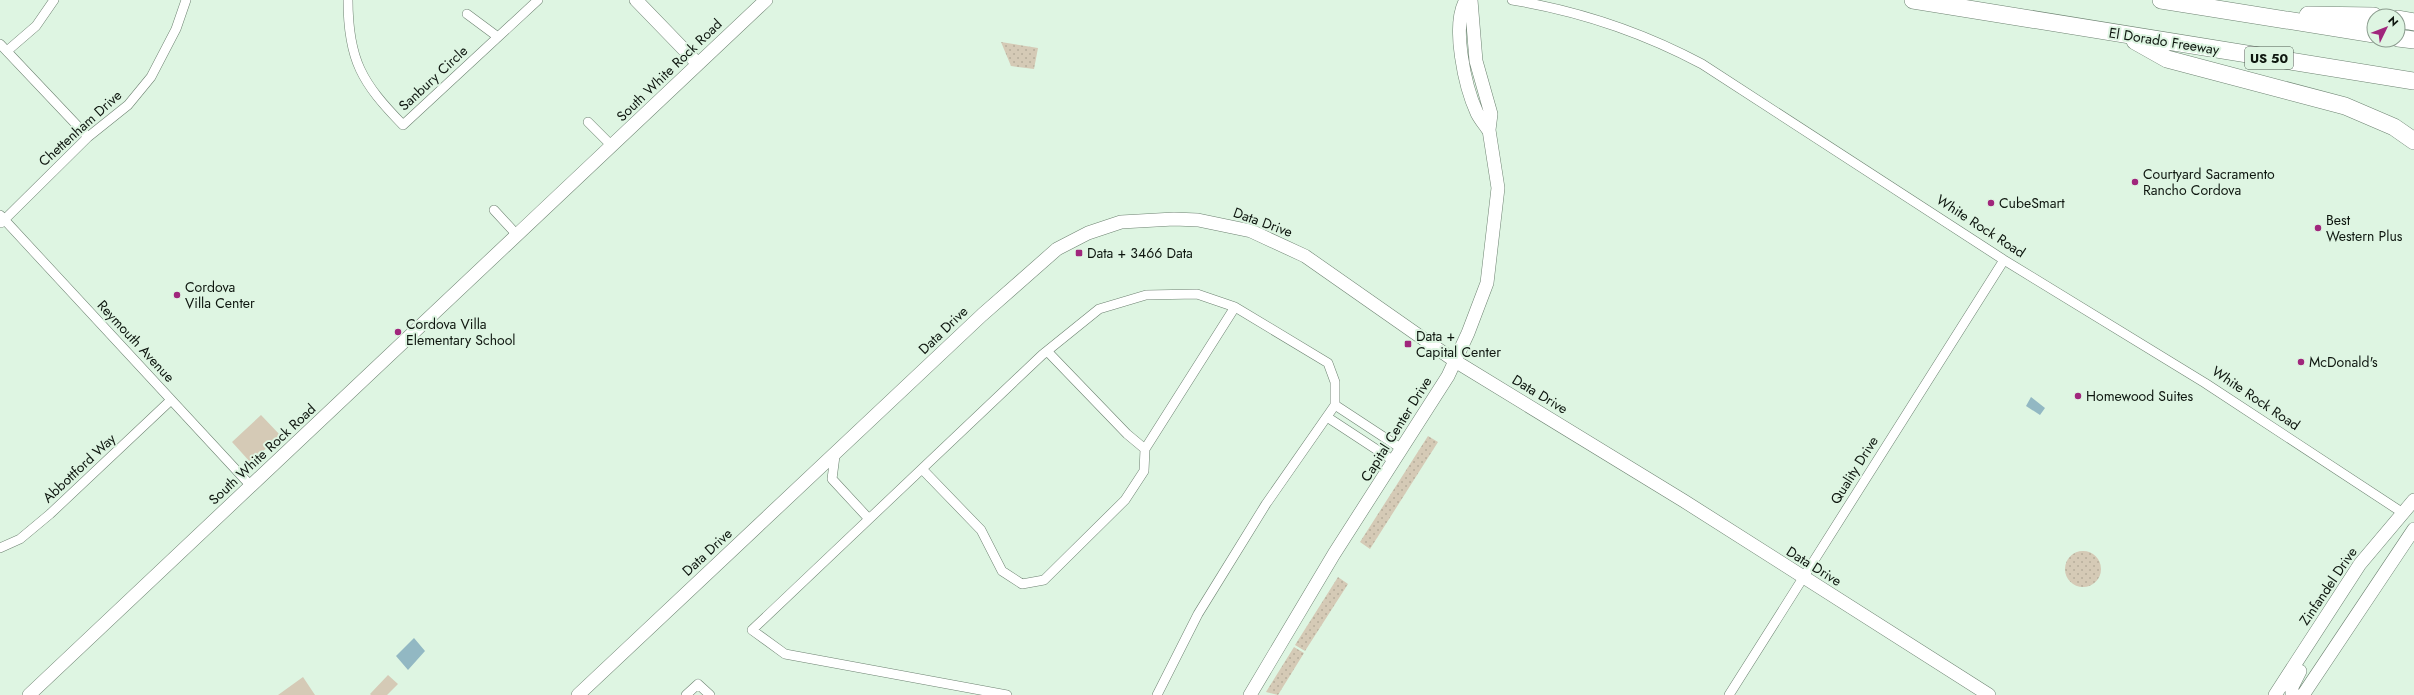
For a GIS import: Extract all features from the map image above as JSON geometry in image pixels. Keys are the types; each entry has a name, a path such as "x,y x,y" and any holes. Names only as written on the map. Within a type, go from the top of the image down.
{"highway":[{"name":"El Dorado Freeway","path":"1913,0 2414,81"},
{"path":"2160,0 2366,33"},
{"path":"2255,16 2366,16"},
{"path":"2124,35 2167,59 2356,110 2394,127 2414,141"}],"street":[{"path":"7,51 36,26 54,0"},
{"name":"Chettenham Drive","path":"1,219 88,137 128,105 151,77 176,30 186,0"},
{"name":"Sanbury Circle","path":"348,0 349,35 359,69 377,99 403,125 538,0"},
{"path":"636,0 698,64"},
{"name":"South White Rock Road","path":"29,695 766,0"},
{"name":"Capital Center Drive","path":"1466,0 1461,8 1461,30 1465,74 1477,114 1489,131"},
{"name":"Capital Center Drive","path":"1250,695 1334,554 1402,449 1455,361 1483,295 1491,259 1498,188 1489,131 1491,114 1476,61 1471,0"},
{"name":"White Rock Road","path":"1512,0 1593,18 1661,44 1702,64 2004,260 2205,382 2414,521"},
{"path":"467,14 498,37"},
{"path":"0,44 88,137"},
{"path":"588,122 612,146"},
{"path":"494,210 517,235"},
{"name":"Reymouth Avenue","path":"1,219 251,486"},
{"name":"Data Drive","path":"578,695 835,456 982,315 1052,253 1067,242 1121,222 1198,220 1251,231 1305,256 1455,361 1684,501 1802,578 1989,695"},
{"name":"Quality Drive","path":"1729,695 2004,260"},
{"path":"1007,695 785,654 752,630 1047,351 1099,310 1146,295 1197,294 1235,307 1328,363 1335,382 1335,405 1266,504 1198,614 1157,695"},
{"path":"922,469 981,530 1002,570 1022,584 1044,580 1125,500 1144,471 1145,448 1235,307"},
{"path":"1047,351 1128,434 1145,448"},
{"name":"Abbottford Way","path":"0,548 20,539 50,514 171,400"},
{"path":"1335,405 1402,449"},
{"path":"1327,417 1394,461"},
{"path":"835,456 832,479 869,519"},
{"name":"Zinfandel Drive","path":"2277,694 2360,564 2414,500"},
{"path":"2303,695 2414,529"},
{"path":"2292,695 2292,686 2295,678 2341,607 2340,594"},
{"path":"686,695 698,684 710,695"}],"shaded area":[{"path":"1001,42 1038,48 1034,69 1011,66"},
{"path":"261,415 280,435 251,463 232,442"},
{"path":"1428,436 1438,442 1370,549 1360,542"},
{"path":"2086,551 2096,556 2100,562 2100,576 2096,582 2090,586 2080,587 2070,582 2066,576 2065,566 2070,556 2076,552"},
{"path":"1338,577 1348,584 1305,651 1295,645"},
{"path":"1294,647 1304,653 1278,695 1266,692"},
{"path":"388,675 398,684 387,695 371,695 370,694"},
{"path":"303,677 315,695 278,695"}],"water":[{"path":"2031,397 2045,408 2040,415 2026,406"},
{"path":"414,638 425,651 408,670 396,656"}],"place":[{"name":"Courtyard Sacramento Rancho Cordova","path":"2135,182"},
{"name":"CubeSmart","path":"1991,203"},
{"name":"Best Western Plus","path":"2318,228"},
{"name":"Data + 3466 Data","path":"1079,253"},
{"name":"Cordova Villa Center","path":"177,295"},
{"name":"Cordova Villa Elementary School","path":"398,332"},
{"name":"Data + Capital Center","path":"1408,344"},
{"name":"McDonald's","path":"2301,362"},
{"name":"Homewood Suites","path":"2078,396"}]}
